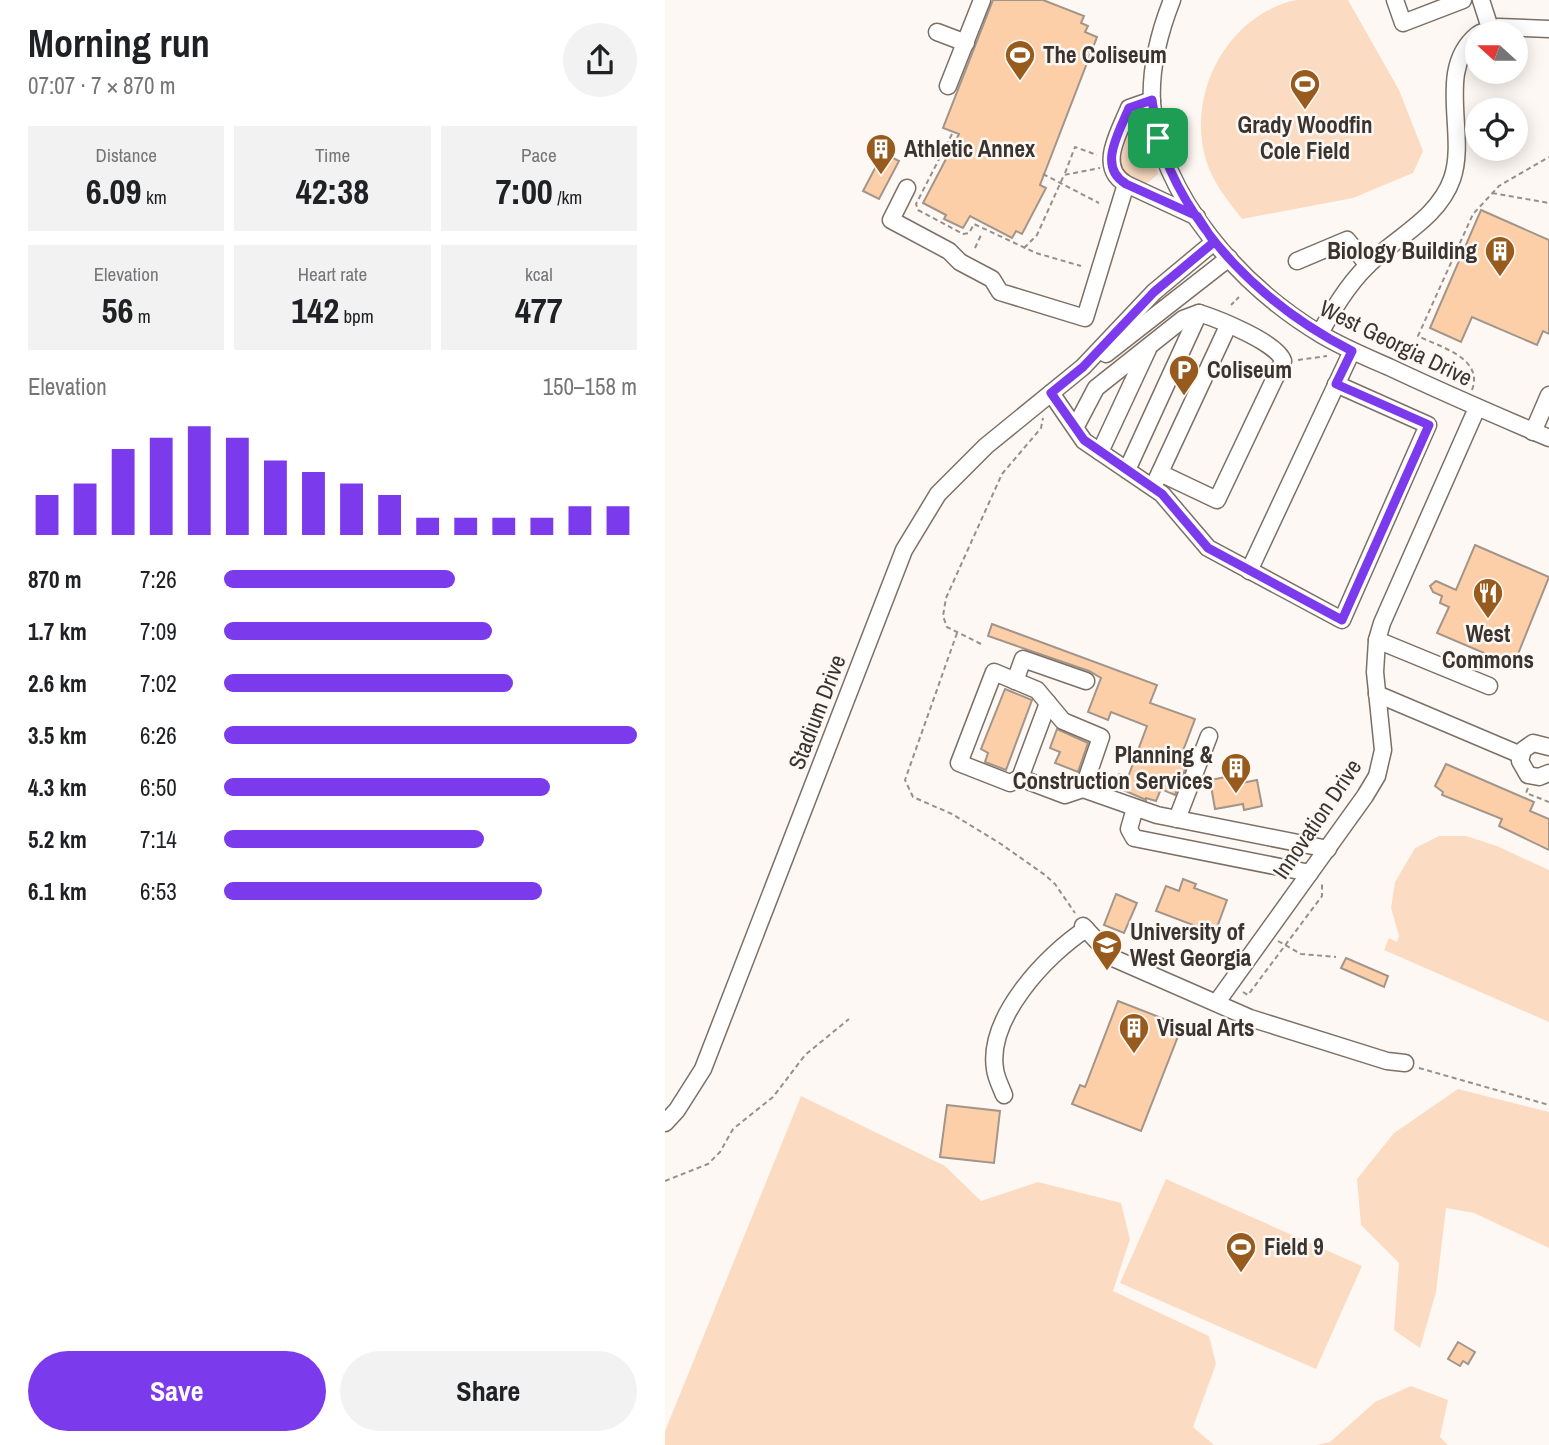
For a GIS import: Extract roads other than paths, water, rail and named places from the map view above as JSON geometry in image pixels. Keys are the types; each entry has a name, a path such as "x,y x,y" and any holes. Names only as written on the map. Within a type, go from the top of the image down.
{"street":[{"path":"948,86 982,0"},
{"path":"1395,0 1403,23 1463,0"},
{"path":"1481,0 1482,21"},
{"name":"West Georgia Drive","path":"1168,1 1158,42 1152,100 1158,138 1170,173 1214,242 1251,281 1320,333 1352,351 1549,438"},
{"path":"1528,30 1549,29"},
{"path":"937,32 966,43"},
{"path":"1320,333 1348,288 1368,265 1423,219 1444,196 1451,182 1457,154 1454,99 1458,65 1465,49"},
{"path":"1152,100 1129,108 1113,150 1110,163 1112,172 1126,184 1197,216"},
{"path":"907,188 891,220 949,251 960,262 992,279 1000,292 1085,318 1126,184"},
{"path":"1297,261 1347,240 1368,265"},
{"name":"Stadium Drive","path":"665,1123 677,1110 703,1069 904,550 938,494 986,446 1083,367 1154,292 1214,242"},
{"name":"Stadium Drive","path":"1083,367 1098,360 1229,258"},
{"path":"1127,470 1199,313"},
{"path":"1051,393 1084,440 1127,470 1217,500 1283,361 1280,353 1268,344 1199,313 1183,319 1096,388 1076,426"},
{"path":"1228,326 1156,481 1162,494 1208,548 1342,620 1429,425 1336,384"},
{"path":"1100,452 1149,347"},
{"path":"1249,570 1352,351"},
{"path":"1533,432 1549,395"},
{"name":"Innovation Drive","path":"1217,1002 1266,934 1315,873 1328,849 1365,796 1382,761 1383,735 1377,694 1377,640 1400,577 1477,408"},
{"path":"1377,640 1489,686"},
{"path":"1015,681 1023,659 1086,681"},
{"path":"1048,703 1020,778 1010,783 959,763 994,672 1037,690 1048,703 1063,721 1101,737 1083,789"},
{"path":"1377,694 1521,755"},
{"path":"1177,820 1209,736"},
{"path":"1549,747 1533,743 1521,755 1521,766 1528,775 1539,777 1549,773"},
{"path":"1020,778 1065,796 1083,789 1177,820 1328,849"},
{"path":"1135,808 1129,830 1134,838 1315,873"},
{"path":"1004,1095 995,1070 995,1048 1001,1026 1016,999 1084,927 1113,958 1250,1018 1387,1061 1405,1063"}],"place":[{"name":"The Coliseum","path":"1020,82"},
{"name":"Grady Woodfin Cole Field","path":"1305,111"},
{"name":"Athletic Annex","path":"881,176"},
{"name":"Biology Building","path":"1500,278"},
{"name":"Coliseum","path":"1184,397"},
{"name":"West Commons","path":"1488,620"},
{"name":"Planning & Construction Services","path":"1236,795"},
{"name":"University of West Georgia","path":"1107,972"},
{"name":"Visual Arts","path":"1134,1055"},
{"name":"Field 9","path":"1241,1274"}]}
